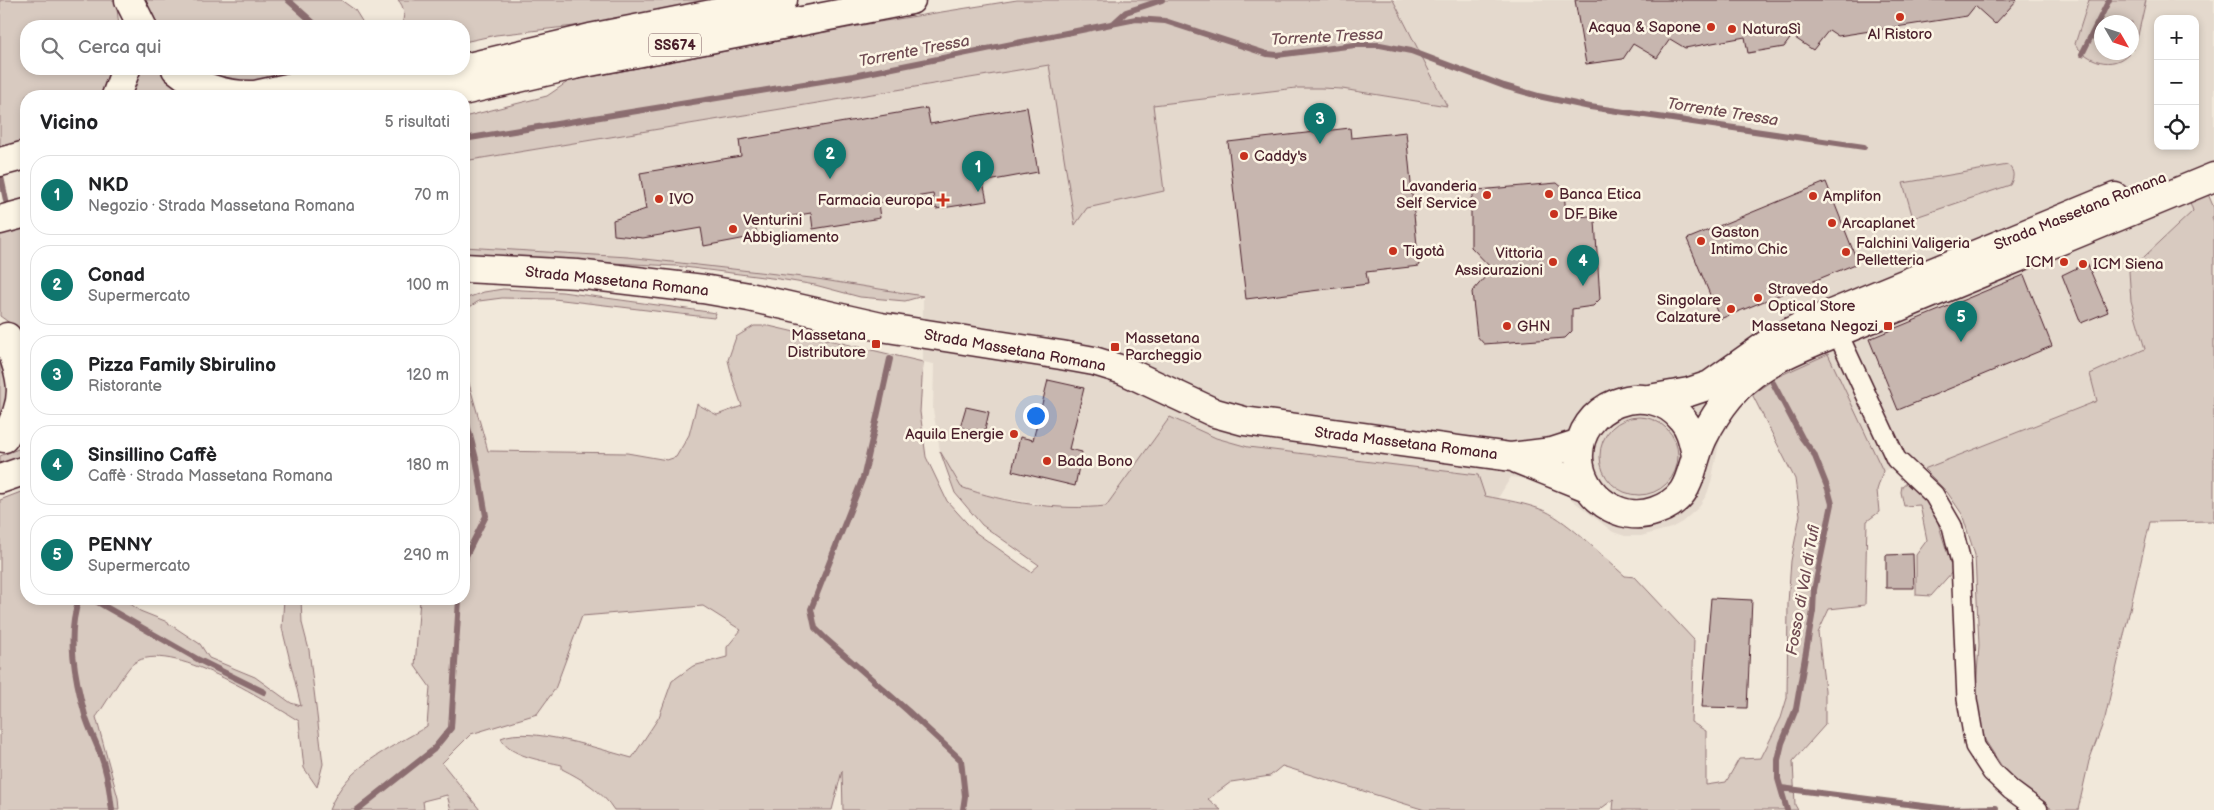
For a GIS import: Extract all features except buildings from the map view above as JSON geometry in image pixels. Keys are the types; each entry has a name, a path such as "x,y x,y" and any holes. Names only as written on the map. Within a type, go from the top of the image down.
{"main road":[{"path":"128,0 128,20"},
{"path":"128,0 139,20"},
{"name":"SS674","path":"470,67 590,38 783,0"},
{"name":"SS674","path":"467,90 574,65 911,0"},
{"path":"470,49 590,38"},
{"path":"470,98 574,65"},
{"path":"118,90 124,75"},
{"path":"184,75 212,90"},
{"path":"278,90 348,75"},
{"path":"369,90 434,75"},
{"path":"0,162 20,157"},
{"name":"Strada Massetana Romana","path":"2214,157 1802,326 1772,342 1710,385 1689,392 1649,399 1628,398 1614,402 1601,410 1590,421 1580,443 1581,473 1587,487 1600,501 1616,511 1635,514 1654,512 1671,504 1684,491 1693,474 1696,455 1720,409 1746,380 1775,360 1836,332 2214,177"},
{"path":"0,178 20,173"},
{"path":"0,202 20,197"},
{"path":"0,220 20,215"},
{"name":"Strada Massetana Romana","path":"470,268 578,274 702,289 749,297 881,327 1094,361 1123,370 1215,413 1244,421 1511,456 1552,452 1580,443"},
{"name":"Strada Massetana Romana","path":"470,285 511,270"},
{"path":"3,334 20,350"},
{"path":"3,334 18,368 20,389"},
{"name":"Strada Massetana Romana","path":"1649,399 1667,406 1682,419 1692,435 1696,455"},
{"path":"10,436 20,403"},
{"name":"Strada Massetana Romana","path":"1511,456 1587,487"},
{"path":"0,480 20,472"}],"street":[{"path":"1836,332 1896,459 1940,502 1956,537 1962,577 1967,699 1975,746 1992,772 2011,790 2038,810"}],"shaded area":[{"path":"0,0 116,0 118,20 20,20 20,75 115,75 109,90 20,90 20,146 0,151"},
{"path":"139,0 341,0 355,10 361,20 147,20"},
{"path":"398,0 716,0 583,25 496,35 470,41 470,20 403,20 404,12"},
{"path":"1017,0 1393,0 1447,106 1342,89 1321,88 1296,88 1153,105 1164,191 1087,208 1075,225 1049,65 470,160 470,115 547,96 569,81 879,22"},
{"path":"1393,0 2089,0 2075,44 2082,54 2094,54 2094,60 2139,60 2139,26 2146,0 2214,0 2214,192 2190,201 2193,211 2129,271 2131,301 2145,350 2090,374 2098,400 1924,469 1903,462 1883,471 1827,354 1779,376 1746,399 1732,416 1721,434 1711,482 1707,494 1698,508 1682,522 1671,528 1641,536 1625,536 1613,532 1562,492 1525,479 1511,477 1498,498 1485,496 1477,475 1248,447 1216,438 1170,417 1106,506 1073,509 982,495 960,487 940,451 933,410 934,364 923,362 923,296 811,278 628,257 470,247 470,160 1050,65 1076,224 1086,208 1164,191 1152,105 1296,88 1342,89 1447,106"},
{"path":"2089,0 2146,0 2139,31 2139,15 2094,15 2094,59 2086,55 2075,44"},
{"path":"2095,60 2118,60 2108,63"},
{"path":"132,75 168,75 190,90 125,90"},
{"path":"211,75 311,75 255,87"},
{"path":"2008,165 2013,175 2010,185 1913,218 1903,183"},
{"path":"2208,194 2214,208 2214,216 2212,217 2214,222 2214,521 2150,522 2105,718 2089,761 2078,810 2054,810 2006,773 1985,740 1975,704 1979,645 1975,555 1962,514 1947,492 1924,469 2097,401 2090,374 2145,349 2131,301 2129,271 2193,211 2190,202"},
{"path":"20,225 20,332 0,316 0,230"},
{"path":"470,247 628,257 811,278 923,296 905,301 860,297 815,285 676,266 470,256"},
{"path":"503,289 562,292 716,313 714,318 554,299 502,298 479,301 470,307 470,297 484,292"},
{"path":"754,326 769,326 923,362 920,412 926,457 947,501 975,532 1031,572 1039,565 982,525 955,493 940,451 961,487 1014,501 1070,507 1106,506 1170,417 1216,438 1248,447 1478,475 1485,496 1538,508 1565,523 1625,576 1635,577 1694,640 1691,722 1706,731 1706,785 1726,782 1739,759 1761,758 1781,718 1787,698 1788,603 1791,561 1800,515 1795,479 1752,394 1779,376 1828,354 1883,471 1877,490 1879,512 1867,521 1865,605 1829,609 1818,633 1825,690 1825,725 1793,761 1795,805 1798,810 1613,810 1614,799 1599,810 1425,810 1282,766 1270,776 1231,782 1208,799 1221,810 843,810 842,771 832,810 614,810 598,791 562,769 562,765 527,757 505,744 501,738 513,735 529,735 566,740 632,758 659,717 672,681 693,666 727,657 727,647 741,630 703,606 582,616 555,689 537,714 471,734 442,763 480,810 451,810 447,795 423,801 424,809 420,810 329,810 346,781 358,770 384,751 427,726 430,687 415,666 420,605 470,605 470,387 488,451 627,453 667,460 676,457 689,435 697,404 717,415 742,406 728,360 736,337"},
{"path":"0,349 3,352 9,404 0,415"},
{"path":"1639,417 1654,420 1667,428 1675,441 1678,456 1675,471 1667,484 1654,492 1639,495 1624,492 1611,484 1603,471 1600,456 1603,441 1611,428 1624,420"},
{"path":"20,448 20,459 0,467 0,456"},
{"path":"1907,482 1934,510 1953,571 1931,596 1916,595 1916,555 1927,540 1920,505 1904,506 1901,492 1902,486"},
{"path":"20,492 20,605 132,605 140,611 165,621 200,644 209,658 255,677 291,703 301,706 282,628 284,605 301,605 302,623 309,650 323,764 317,787 304,768 299,721 218,675 193,665 170,659 150,657 130,666 96,717 118,798 119,810 0,810 0,500"}],"waterway":[{"name":"Torrente Tressa","path":"288,0 310,20"},
{"path":"1115,22 1126,12 1162,0"},
{"name":"Torrente Tressa","path":"2082,54 2109,0"},
{"name":"Torrente Tressa","path":"470,138 853,76 1136,19 1165,21 1267,54 1277,55 1355,45 1380,45 1411,51 1504,86 1538,96 1590,107 1864,147"},
{"path":"0,172 8,210"},
{"path":"890,359 864,475 811,609 815,628 961,760 965,796 963,810"},
{"name":"Fosso di Val di Tufi","path":"1773,383 1802,438 1814,454 1832,504 1814,590 1813,611 1796,709 1782,743 1778,760 1778,779 1787,810"},
{"path":"470,436 486,516 470,548"},
{"path":"77,605 73,627 75,672 85,715 103,762 112,810"},
{"path":"103,605 199,660 264,692"},
{"path":"357,810 433,750 451,728 459,605"},
{"path":"1781,788 1947,809 1996,808"}],"place":[{"name":"Al Ristoro","path":"1900,17"},
{"name":"Acqua & Sapone","path":"1711,27"},
{"name":"NaturaSì","path":"1732,29"},
{"name":"Pizza Family Sbirulino","path":"1320,144"},
{"name":"Caddy's","path":"1244,156"},
{"name":"Conad","path":"830,179"},
{"name":"NKD","path":"978,192"},
{"name":"Banca Etica","path":"1549,194"},
{"name":"Lavanderia Self Service","path":"1487,195"},
{"name":"Amplifon","path":"1813,196"},
{"name":"IVO","path":"659,199"},
{"name":"Farmacia europa","path":"943,200"},
{"name":"DF Bike","path":"1554,214"},
{"name":"Arcaplanet","path":"1832,223"},
{"name":"Venturini Abbigliamento","path":"733,229"},
{"name":"Gaston Intimo Chic","path":"1701,241"},
{"name":"Tigotà","path":"1393,251"},
{"name":"Falchini Valigeria Pelletteria","path":"1846,252"},
{"name":"Vittoria Assicurazioni","path":"1553,262"},
{"name":"ICM","path":"2064,262"},
{"name":"ICM Siena","path":"2083,264"},
{"name":"Sinsillino Caffè","path":"1583,286"},
{"name":"Stravedo Optical Store","path":"1758,298"},
{"name":"Singolare Calzature","path":"1731,309"},
{"name":"GHN","path":"1507,326"},
{"name":"Massetana Negozi","path":"1888,326"},
{"name":"PENNY","path":"1961,342"},
{"name":"Massetana Distributore","path":"876,344"},
{"name":"Massetana Parcheggio","path":"1115,347"},
{"name":"Aquila Energie","path":"1014,434"},
{"name":"Bada Bono","path":"1047,461"}]}
